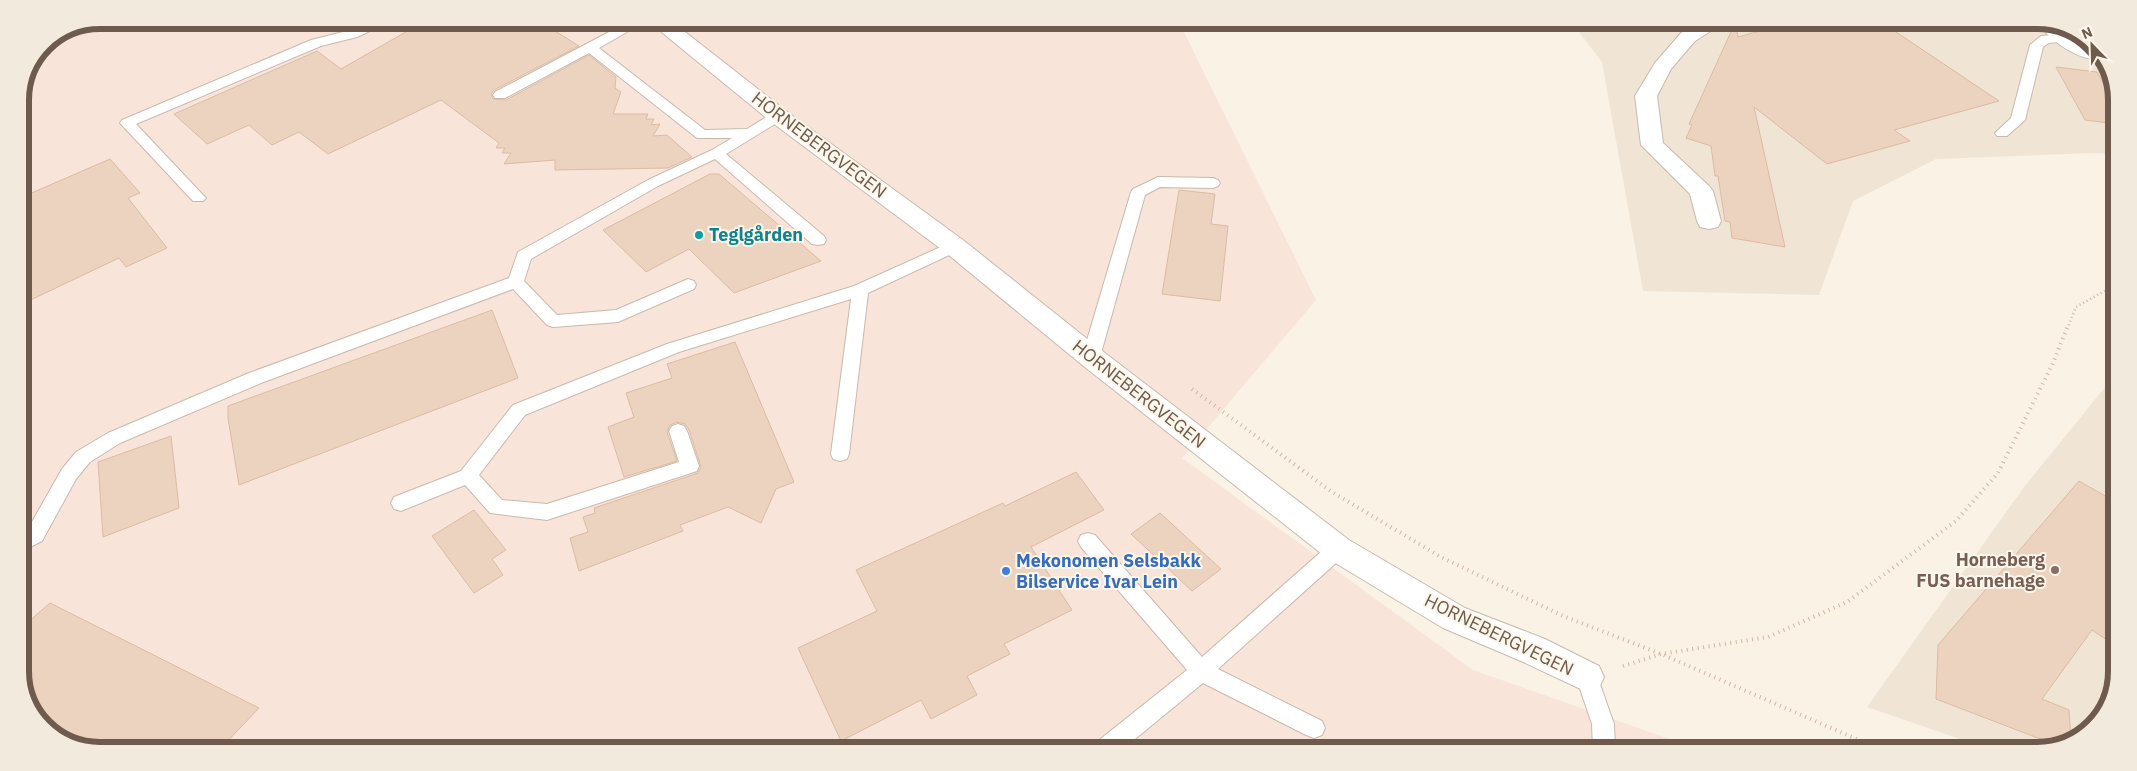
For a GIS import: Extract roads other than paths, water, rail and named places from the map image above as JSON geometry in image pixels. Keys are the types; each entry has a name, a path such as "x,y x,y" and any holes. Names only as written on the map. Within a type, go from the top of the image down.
{"street":[{"name":"HORNEBERGVEGEN","path":"668,29 778,116 954,246 1091,357 1338,548 1454,618 1533,650 1586,678"},
{"path":"1701,29 1688,37 1662,67 1646,96 1652,146 1701,191 1709,221"},
{"path":"2056,32 2067,40"}],"lane":[{"path":"198,198 127,122 316,43 352,34 363,29"},
{"path":"500,95 625,29"},
{"path":"2002,133 2018,120 2037,45 2055,31"},
{"path":"590,48 702,135 749,133"},
{"path":"516,282 524,256 653,183 717,152 778,116"},
{"path":"717,152 818,240"},
{"path":"1091,357 1138,192 1158,182 1213,183"},
{"path":"401,503 468,476 519,410 673,348 860,290 954,246"},
{"path":"516,282 553,321 618,316 688,285"},
{"path":"29,539 35,535 69,474 83,457 114,438 255,378 516,282"},
{"path":"840,454 860,290"},
{"path":"468,476 497,507 547,512 690,466 678,431"},
{"path":"1088,541 1201,671 1314,728"},
{"path":"1115,742 1201,671 1338,548"},
{"name":"HORNEBERGVEGEN","path":"1586,678 1603,724 1604,742"}],"place":[{"name":"Teglgården","path":"699,235"},
{"name":"Horneberg FUS barnehage","path":"2055,570"},
{"name":"Mekonomen Selsbakk Bilservice Ivar Lein","path":"1006,571"}]}
